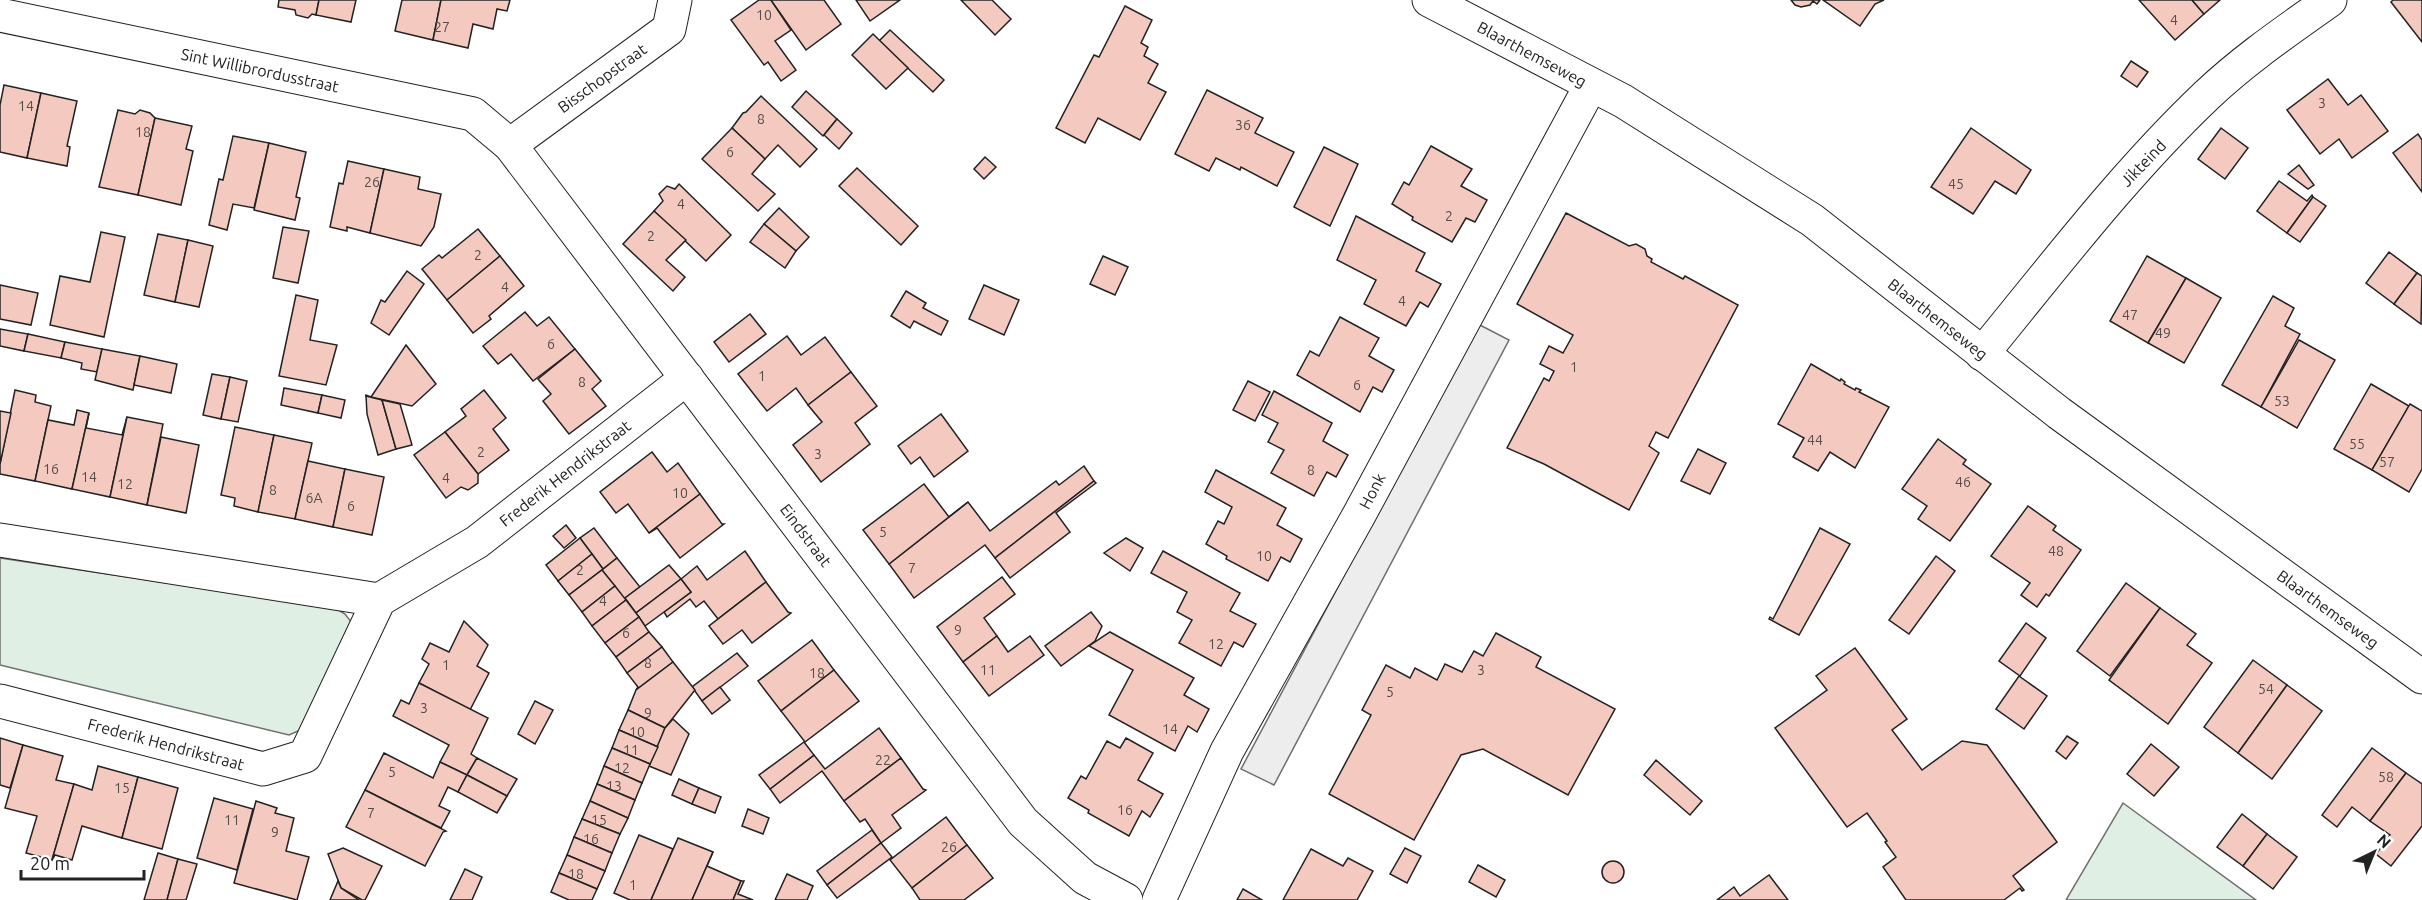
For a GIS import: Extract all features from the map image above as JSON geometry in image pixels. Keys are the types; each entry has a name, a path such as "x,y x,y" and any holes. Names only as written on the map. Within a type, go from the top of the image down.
{"street":[{"name":"Bisschopstraat","path":"510,145 669,29 675,0"},
{"name":"Blaarthemseweg","path":"1430,0 1623,100 1812,220 2060,413 2422,677"},
{"name":"Jikteind","path":"1982,354 2095,213 2207,96 2256,53 2330,0"},
{"name":"Sint Willibrordusstraat","path":"0,15 473,114 510,145"},
{"name":"Honk","path":"1159,900 1227,751 1359,515 1591,85"},
{"name":"Eindstraat","path":"510,145 1023,822 1085,878 1126,900"},
{"name":"Frederik Hendrikstraat","path":"0,701 263,769 305,756 378,600 477,542 687,378"},
{"path":"0,540 378,600"}],"green space":[{"path":"0,558 335,608 345,614 352,623 305,728 289,735 0,665"},
{"path":"2123,803 2256,900 2066,900"}],"shaded area":[{"path":"1478,324 1509,340 1274,785 1241,769"}],"building":[{"path":"279,0 319,0 316,15 312,14 308,18 296,15 295,10 278,7"},
{"path":"319,0 356,0 351,22 316,15"},
{"path":"402,0 441,0 433,40 395,31"},
{"path":"441,0 510,0 507,11 497,9 493,29 473,24 468,48 433,40"},
{"path":"759,0 771,0 791,30 775,41 796,70 781,81 768,62 764,65 731,20"},
{"path":"771,0 824,0 841,24 806,50"},
{"path":"856,0 900,0 870,21"},
{"path":"961,0 992,0 1011,19 995,35"},
{"path":"1791,0 1820,0 1817,4 1813,1 1810,5 1801,7 1795,5"},
{"path":"1823,0 1884,0 1875,4 1860,26"},
{"path":"2139,0 2192,0 2204,14 2175,40"},
{"path":"2192,0 2220,0 2204,14"},
{"path":"2393,0 2422,0 2422,42 2391,2"},
{"path":"1125,6 1152,20 1141,43 1148,47 1144,56 1158,64 1148,83 1166,92 1140,140 1098,118 1085,143 1056,128 1094,55 1099,57"},
{"path":"890,30 944,80 933,92 879,41"},
{"path":"873,34 908,68 886,89 852,55"},
{"path":"2131,61 2148,72 2137,87 2121,76"},
{"path":"2328,79 2348,105 2361,95 2388,131 2352,158 2339,139 2320,154 2287,110"},
{"path":"4,85 41,93 27,158 0,152 0,105"},
{"path":"1207,90 1263,118 1255,133 1294,152 1277,186 1241,167 1240,170 1216,158 1209,171 1175,154"},
{"path":"806,91 837,119 823,136 792,107"},
{"path":"41,93 77,101 67,146 70,147 67,166 27,158"},
{"path":"761,96 817,149 800,167 778,145 765,159 732,128 743,113"},
{"path":"118,110 135,114 140,110 150,113 155,118 138,195 99,187"},
{"path":"155,118 192,126 186,149 193,151 181,205 138,195"},
{"path":"837,119 852,133 839,149 824,135"},
{"path":"732,128 765,159 752,174 775,194 758,211 702,159"},
{"path":"1971,128 2031,170 2016,194 1995,181 1973,214 1931,187"},
{"path":"2221,128 2248,148 2225,179 2198,159"},
{"path":"2418,134 2422,140 2422,192 2393,153"},
{"path":"233,136 269,143 254,208 233,204 227,230 209,225 219,179 223,180"},
{"path":"269,143 306,152 296,197 300,198 295,220 254,210"},
{"path":"1431,146 1472,169 1461,186 1487,200 1475,222 1466,218 1452,242 1412,220 1413,217 1392,204 1404,182 1409,185"},
{"path":"1324,147 1358,164 1330,226 1294,207"},
{"path":"985,157 996,167 984,179 974,169"},
{"path":"348,161 384,169 370,233 347,227 347,231 330,227 339,183 343,184"},
{"path":"2299,165 2314,185 2308,189 2288,174"},
{"path":"857,168 918,226 901,245 839,186"},
{"path":"384,169 420,177 418,189 441,194 434,227 421,246 370,233"},
{"path":"2279,181 2307,201 2312,195 2313,197 2287,233 2257,211"},
{"path":"679,184 731,235 706,261 654,211 663,201 659,194 667,186 675,189"},
{"path":"2313,197 2326,206 2300,242 2287,233"},
{"path":"779,208 809,237 796,251 764,224"},
{"path":"654,211 686,240 666,260 685,277 673,291 623,244"},
{"path":"1566,213 1629,246 1636,244 1645,249 1647,256 1652,259 1651,262 1683,279 1685,276 1738,305 1668,438 1656,432 1649,446 1659,453 1629,510 1544,464 1507,448 1544,378 1549,381 1554,371 1540,364 1549,346 1563,353 1573,335 1517,304"},
{"path":"1356,216 1425,253 1416,271 1441,284 1428,307 1420,302 1406,326 1364,304 1376,280 1337,260"},
{"path":"764,224 796,251 785,268 750,242"},
{"path":"283,227 309,231 298,283 273,278"},
{"path":"478,229 500,256 447,300 422,269 439,255 442,258"},
{"path":"101,232 125,237 104,337 50,325 60,276 90,282"},
{"path":"158,234 188,240 175,302 144,295"},
{"path":"188,240 213,246 199,307 175,302"},
{"path":"2389,252 2417,273 2394,304 2366,283"},
{"path":"500,256 524,286 489,316 491,319 473,333 447,300"},
{"path":"1103,256 1128,267 1115,295 1090,284"},
{"path":"2147,256 2186,278 2148,343 2110,321"},
{"path":"407,271 424,284 389,335 371,323 381,300 385,302"},
{"path":"2417,273 2422,276 2421,324 2394,304"},
{"path":"2186,278 2221,298 2184,363 2148,343"},
{"path":"0,285 38,293 31,325 0,319"},
{"path":"984,285 1019,300 1004,335 969,319"},
{"path":"906,291 926,303 923,308 948,321 941,335 914,321 910,328 891,316"},
{"path":"296,295 318,300 310,340 337,345 326,385 279,376"},
{"path":"2273,296 2294,308 2285,326 2300,334 2261,407 2222,385"},
{"path":"525,312 537,326 549,317 575,349 533,381 511,354 498,364 483,346"},
{"path":"750,314 766,334 729,362 714,342"},
{"path":"1340,317 1379,338 1369,356 1394,370 1382,392 1373,387 1360,412 1297,375 1310,351 1319,356"},
{"path":"0,329 28,334 24,351 0,346"},
{"path":"28,334 65,342 61,358 24,351"},
{"path":"787,336 801,355 825,337 851,372 808,405 796,388 767,411 738,374"},
{"path":"2299,340 2335,360 2297,428 2261,407"},
{"path":"65,342 102,349 97,372 81,369 82,363 61,358"},
{"path":"406,345 436,384 412,406 366,396 371,397"},
{"path":"102,349 140,356 133,390 95,380"},
{"path":"575,349 601,381 592,389 606,406 569,434 543,401 551,394 538,379"},
{"path":"140,356 177,364 171,393 134,385"},
{"path":"1811,364 1889,407 1855,468 1830,452 1818,471 1793,457 1804,438 1778,424"},
{"path":"851,372 877,406 855,423 870,444 821,482 793,445 822,422 808,405"},
{"path":"212,374 230,377 221,419 203,415"},
{"path":"230,377 247,381 238,422 221,419"},
{"path":"1248,381 1270,392 1255,421 1233,410"},
{"path":"2371,384 2409,406 2372,470 2334,449"},
{"path":"284,388 322,395 318,413 281,405"},
{"path":"15,390 36,395 35,402 51,406 35,481 0,474"},
{"path":"484,390 506,418 493,429 509,450 478,474 445,432 466,416 461,409"},
{"path":"1274,391 1332,423 1323,441 1348,455 1336,477 1327,472 1314,496 1271,473 1284,450 1268,442 1278,423 1262,415"},
{"path":"322,395 345,400 341,418 318,413"},
{"path":"366,396 382,400 396,449 378,455 367,414"},
{"path":"382,400 400,404 412,445 396,449"},
{"path":"2410,404 2422,411 2422,469 2409,492 2372,470"},
{"path":"77,410 89,413 72,489 35,481 48,420 74,425"},
{"path":"0,411 11,413 0,464"},
{"path":"89,413 86,428 122,435 127,417 110,497 72,489"},
{"path":"941,414 968,451 934,477 920,457 911,464 898,446"},
{"path":"127,417 163,424 147,505 110,497"},
{"path":"235,427 274,435 258,512 234,506 235,498 221,495"},
{"path":"445,432 478,474 478,483 468,490 461,487 446,498 414,455"},
{"path":"274,435 312,443 295,519 258,512"},
{"path":"161,437 199,445 186,513 147,505"},
{"path":"1938,439 1966,460 1963,464 1991,484 1950,541 1918,519 1927,506 1902,489"},
{"path":"1698,449 1726,463 1710,494 1681,481"},
{"path":"652,452 667,472 678,463 700,494 649,533 628,504 616,513 600,492"},
{"path":"308,461 345,469 333,527 295,519"},
{"path":"1084,466 1094,481 995,558 985,545 914,598 889,564 968,502 990,531 1056,481 1059,485"},
{"path":"345,469 384,477 372,535 333,527"},
{"path":"1216,470 1286,508 1277,525 1302,539 1290,562 1281,557 1268,581 1226,559 1227,556 1206,544 1218,521 1224,524 1232,507 1205,492"},
{"path":"1094,481 1096,483 1056,513 1070,532 1010,578 995,558"},
{"path":"924,484 949,517 889,564 863,530"},
{"path":"700,494 724,524 680,558 657,528 649,533"},
{"path":"2028,506 2056,526 2053,530 2081,550 2049,596 2046,594 2037,607 2021,595 2030,583 1991,556"},
{"path":"566,525 576,538 564,548 553,536"},
{"path":"594,528 617,558 603,569 580,538"},
{"path":"1820,528 1850,544 1799,635 1769,619 1770,617 1773,619"},
{"path":"580,538 592,554 558,581 546,565"},
{"path":"1126,538 1143,548 1130,571 1104,553"},
{"path":"745,551 766,582 718,619 704,601 696,607 690,599 667,617 664,612 691,592 681,579 697,566 707,580"},
{"path":"1163,551 1240,593 1230,611 1256,624 1243,647 1234,642 1221,666 1179,643 1192,620 1177,612 1187,592 1151,573"},
{"path":"592,554 603,569 569,595 558,581"},
{"path":"1936,556 1955,571 1909,634 1889,620"},
{"path":"617,558 640,587 624,599 602,570"},
{"path":"669,565 681,579 636,613 625,598"},
{"path":"602,570 615,586 582,612 569,595"},
{"path":"1002,577 1015,594 984,618 997,636 963,662 937,627"},
{"path":"681,579 691,592 645,626 636,613"},
{"path":"766,582 791,613 752,643 742,630 723,644 709,626"},
{"path":"2126,583 2160,608 2110,676 2077,651"},
{"path":"615,586 626,600 592,626 582,612"},
{"path":"626,600 639,617 605,643 592,626"},
{"path":"2160,608 2196,634 2187,645 2212,663 2168,724 2109,680"},
{"path":"1091,612 1102,626 1095,641 1061,666 1045,646"},
{"path":"639,617 649,632 616,657 605,643"},
{"path":"464,621 488,645 477,666 489,673 470,710 419,683 429,664 422,659 430,643 449,652"},
{"path":"2026,623 2046,638 2020,676 1999,661"},
{"path":"649,632 662,647 627,673 616,657"},
{"path":"1110,632 1194,678 1184,695 1209,709 1197,732 1188,726 1175,751 1109,715 1133,670 1089,646"},
{"path":"1496,633 1541,657 1536,667 1615,709 1568,795 1483,749 1461,755 1414,840 1329,794 1371,715 1362,710 1386,665 1410,678 1415,668 1437,680 1445,664 1462,672 1474,651 1483,656"},
{"path":"997,636 1008,652 1030,636 1044,655 989,696 963,662"},
{"path":"812,640 834,670 781,711 758,681"},
{"path":"662,647 673,662 636,690 638,687 627,673"},
{"path":"1855,648 1907,719 1892,730 1922,770 1962,741 1987,745 2057,842 2013,876 2024,890 2020,888 2004,900 1906,900 1883,867 1896,857 1867,813 1847,827 1775,728 1827,690 1816,676"},
{"path":"737,653 748,666 702,701 692,687"},
{"path":"2253,660 2287,685 2238,753 2204,727"},
{"path":"673,662 695,690 665,728 628,710 636,690"},
{"path":"834,670 859,701 805,742 781,711"},
{"path":"2019,676 2047,696 2024,729 1996,709"},
{"path":"419,683 488,718 471,754 477,758 467,775 440,762 449,745 393,716 401,700 409,704"},
{"path":"2287,685 2322,711 2272,779 2238,753"},
{"path":"720,687 730,700 712,714 702,701"},
{"path":"535,701 553,710 535,744 518,734"},
{"path":"628,710 665,728 658,747 619,730"},
{"path":"673,719 689,734 671,775 649,766 665,728"},
{"path":"879,728 901,758 844,801 822,771 780,803 770,789 814,755 825,769"},
{"path":"619,730 658,747 650,764 612,748"},
{"path":"2067,736 2078,743 2066,759 2056,751"},
{"path":"0,738 23,745 10,788 0,785"},
{"path":"1126,738 1153,753 1138,780 1163,794 1150,817 1142,811 1129,836 1088,813 1089,810 1068,798 1081,776 1086,779 1107,741 1120,748"},
{"path":"804,742 814,755 770,789 759,775"},
{"path":"2151,744 2179,767 2154,796 2127,774"},
{"path":"23,745 63,756 56,780 74,784 52,860 26,853 37,816 5,808"},
{"path":"612,748 650,764 642,783 604,766"},
{"path":"2372,748 2406,773 2370,821 2352,807 2337,827 2322,815"},
{"path":"384,753 433,778 440,762 467,775 458,792 448,787 439,806 450,811 441,828 365,790"},
{"path":"477,758 517,779 507,796 467,775"},
{"path":"901,758 926,790 892,815 901,828 881,843 865,819 860,822 844,801"},
{"path":"1656,760 1702,801 1690,815 1644,775"},
{"path":"98,766 138,777 122,838 82,826 72,860 55,855 52,860 74,784 92,790"},
{"path":"604,766 642,783 635,800 597,784"},
{"path":"2406,773 2422,784 2422,826 2391,866 2376,854 2390,835 2370,821"},
{"path":"467,775 507,796 497,813 458,792"},
{"path":"138,777 178,788 162,849 122,838"},
{"path":"679,779 699,788 692,804 672,795"},
{"path":"597,784 635,800 628,818 590,801"},
{"path":"699,788 721,797 715,813 692,804"},
{"path":"365,790 446,831 443,832 425,866 346,827"},
{"path":"214,798 253,809 237,870 197,858"},
{"path":"256,801 277,808 275,813 294,818 286,851 309,857 297,900 234,883"},
{"path":"590,801 628,818 620,834 582,819"},
{"path":"748,809 769,818 763,834 742,826"},
{"path":"2242,814 2267,834 2243,866 2217,847"},
{"path":"946,817 967,845 912,888 890,860"},
{"path":"582,819 620,834 612,853 574,837"},
{"path":"872,830 881,843 827,885 817,871"},
{"path":"2267,834 2297,857 2273,889 2243,866"},
{"path":"639,835 673,849 651,900 630,900 614,893"},
{"path":"574,837 612,853 605,871 567,855"},
{"path":"678,838 713,852 692,900 651,900"},
{"path":"881,843 892,857 837,898 827,885"},
{"path":"967,845 993,878 964,900 920,900 912,888"},
{"path":"343,848 382,866 365,900 341,888 328,854"},
{"path":"1405,848 1421,856 1407,883 1390,874"},
{"path":"1311,849 1343,866 1348,858 1373,871 1357,900 1283,900"},
{"path":"713,852 707,866 741,881 733,900 692,900"},
{"path":"158,853 178,859 167,900 144,900"},
{"path":"567,855 605,871 597,889 559,873"},
{"path":"178,859 197,864 186,900 167,900"},
{"path":"1613,861 1621,864 1624,872 1621,880 1613,883 1605,880 1602,872 1605,864"},
{"path":"1478,865 1505,880 1496,897 1469,882"},
{"path":"465,869 482,877 472,900 450,900"},
{"path":"559,873 597,889 592,900 569,900 551,892"},
{"path":"787,874 813,886 807,900 775,900"},
{"path":"1769,875 1788,900 1717,900 1734,887 1740,896"},
{"path":"338,881 341,888 359,900 330,900"},
{"path":"741,881 744,881 738,894 753,900 733,900"},
{"path":"1243,889 1262,900 1237,900"}]}
